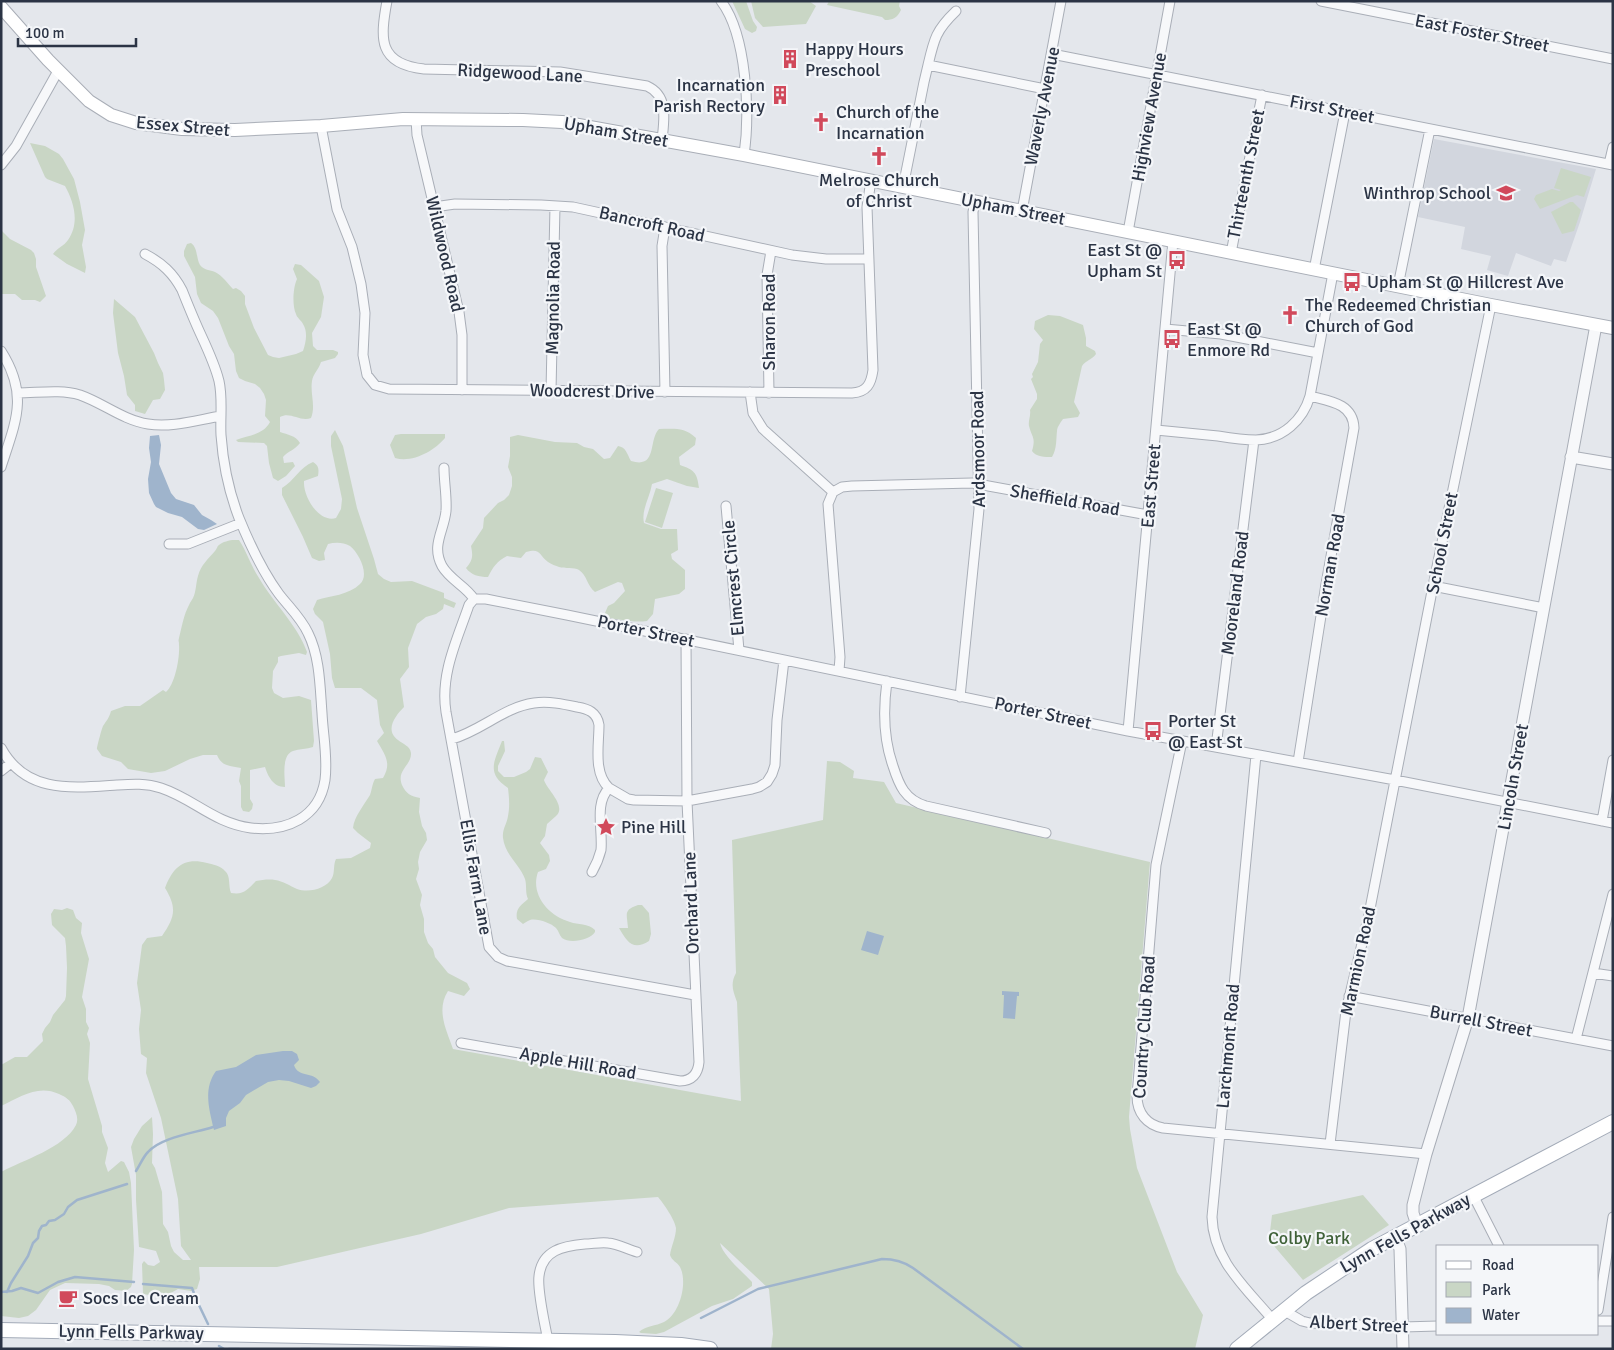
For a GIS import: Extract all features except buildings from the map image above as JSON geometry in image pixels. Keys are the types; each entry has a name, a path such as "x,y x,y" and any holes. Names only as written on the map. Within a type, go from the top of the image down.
{"main road":[{"name":"Essex Street","path":"1,7 58,71 96,107 111,115 136,123 182,129 221,130 321,126"},
{"name":"Upham Street","path":"321,126 416,119 562,122 744,155 1613,328"},
{"name":"Lynn Fells Parkway","path":"1237,1349 1283,1310 1329,1277 1395,1236 1613,1122"},
{"name":"Lynn Fells Parkway","path":"1,1330 548,1340 659,1343 710,1349"}],"street":[{"name":"Ridgewood Lane","path":"387,1 383,24 384,42 389,54 399,62 413,68 424,69 560,72 647,86 656,92 663,104 662,140"},
{"path":"721,1 734,28 743,68 747,111 744,155"},
{"name":"Waverly Avenue","path":"1022,211 1062,1"},
{"name":"Highview Avenue","path":"1128,232 1170,1"},
{"name":"East Foster Street","path":"1321,1 1613,59"},
{"path":"903,187 924,82 936,35 956,12"},
{"name":"First Street","path":"1052,54 1611,165"},
{"path":"928,65 1045,89"},
{"path":"1,165 16,146 58,71"},
{"name":"Thirteenth Street","path":"1231,253 1262,96"},
{"path":"1314,270 1345,112"},
{"name":"Wildwood Road","path":"416,119 417,136 459,312 462,335 462,390"},
{"name":"Woodcrest Drive","path":"321,126 337,209 352,247 362,284 366,313 363,355 367,375 376,385 389,388 666,392 860,392 867,388 872,376 873,364 867,207 871,180"},
{"path":"1398,286 1430,129"},
{"path":"1611,165 1613,147"},
{"name":"Ardsmoor Road","path":"960,697 978,526 979,484 974,201"},
{"name":"Bancroft Road","path":"434,207 455,204 555,206 591,210 771,251 818,259 869,259"},
{"name":"Magnolia Road","path":"551,390 555,206"},
{"path":"665,227 662,246 666,392"},
{"name":"East Street","path":"1128,731 1173,241"},
{"name":"Sharon Road","path":"769,392 766,275 771,251"},
{"path":"1,748 19,770 33,779 53,786 68,788 145,784 174,793 218,818 243,826 284,827 297,821 310,811 322,790 326,766 320,685 309,634 300,618 279,594 260,565 241,523 228,480 222,440 221,392 214,365 182,290 176,278 166,267 145,254"},
{"path":"1156,430 1254,440 1272,437 1287,430 1300,417 1310,396 1333,273"},
{"name":"School Street","path":"1395,780 1490,305"},
{"name":"Lincoln Street","path":"1417,1225 1412,1207 1426,1154 1468,1018 1596,325"},
{"path":"1165,329 1221,334 1318,353"},
{"path":"1,351 14,375 18,393 15,424 1,467"},
{"path":"18,393 63,392 77,394 127,418 149,424 166,425 221,416"},
{"path":"750,392 753,413 763,429 833,492 828,504 840,658 839,671"},
{"name":"Norman Road","path":"1298,762 1326,584 1354,428 1352,418 1345,408 1336,403 1310,396"},
{"name":"Mooreland Road","path":"1216,747 1254,440"},
{"path":"1571,457 1613,464"},
{"path":"444,468 446,512 438,539 439,558 446,572 469,592 474,599"},
{"name":"Sheffield Road","path":"833,492 842,487 852,486 979,484 1148,515"},
{"name":"Elmcrest Circle","path":"726,506 739,650"},
{"path":"169,544 188,544 241,523"},
{"path":"1433,586 1544,608"},
{"name":"Porter Street","path":"474,599 486,599 568,614 1128,731 1395,780 1613,823"},
{"name":"Ellis Farm Lane","path":"474,599 469,605 450,662 445,680 445,700 487,941 493,953 498,958 507,961 695,994"},
{"name":"Orchard Lane","path":"686,639 687,801 699,1062 694,1076"},
{"path":"452,739 469,734 502,715 529,704 551,702 585,708 594,713 597,718 599,771 604,782 610,788 628,798 634,800 687,801 756,788 764,784 771,777 775,765 777,720 784,660"},
{"path":"887,681 885,739 898,782 907,796 926,806 1046,833"},
{"name":"Country Club Road","path":"1182,741 1156,867 1137,1100 1139,1111 1156,1126 1426,1154"},
{"name":"Larchmont Road","path":"1256,754 1212,1217 1216,1242 1227,1266 1272,1319"},
{"path":"1602,821 1613,760"},
{"path":"1,771 11,762"},
{"name":"Marmion Road","path":"1330,1144 1349,996 1367,922 1395,780"},
{"path":"592,872 598,861 600,851 602,803 604,794 610,788"},
{"path":"1576,1039 1613,894"},
{"path":"1593,973 1613,976"},
{"name":"Burrell Street","path":"1349,996 1613,1046"},
{"name":"Apple Hill Road","path":"461,1043 680,1081 688,1080 694,1076"},
{"path":"1473,1195 1498,1245"},
{"path":"1599,1304 1613,1218"},
{"path":"1395,1236 1400,1249 1404,1349"},
{"path":"548,1340 539,1281 541,1267 549,1255 566,1246 604,1243 615,1244 637,1252"},
{"name":"Albert Street","path":"1283,1310 1308,1323 1403,1327 1436,1326"},
{"path":"1599,1321 1613,1321"}],"shaded area":[{"name":"Winthrop School","path":"1434,139 1596,169 1566,262 1554,259 1551,266 1516,253 1508,276 1487,270 1491,256 1461,249 1465,227 1418,217"}],"green space":[{"path":"732,1 746,1 757,27 756,31 752,33 745,29"},
{"path":"751,1 809,1 816,6 806,24 763,27 755,18"},
{"path":"829,1 900,1 899,6 901,10 894,18 885,20 882,17 827,5"},
{"path":"30,143 45,146 59,154 74,179 85,230 82,245 86,267 85,273 53,254 66,242 72,233 75,220 73,206 65,186 45,177"},
{"path":"1561,168 1591,177 1584,197 1577,195 1540,209 1534,199 1536,195 1552,189 1561,190 1554,188"},
{"path":"1573,202 1581,210 1574,231 1562,234 1551,212"},
{"path":"1,230 10,239 34,253 36,267 46,296 40,302 22,300 15,294 1,294"},
{"path":"191,243 195,248 202,267 218,273 233,289 236,288 245,296 245,304 254,328 268,355 273,357 279,358 296,354 303,351 305,344 306,330 294,306 294,292 297,279 293,269 295,264 301,265 319,281 324,297 321,317 312,333 313,346 317,350 333,350 338,352 338,354 335,358 321,362 314,376 312,381 313,409 311,418 303,419 288,415 280,417 280,432 294,437 300,443 283,457 284,463 293,462 295,466 286,476 278,481 273,478 267,446 264,443 238,442 236,440 264,430 270,422 265,416 266,400 260,388 239,378 236,371 234,354 218,318 213,311 201,303 197,294 195,277 184,256 187,244"},
{"path":"114,299 135,317 163,373 165,390 160,399 153,400 145,414 135,411 135,405 127,395 118,353 113,313"},
{"path":"1048,315 1060,316 1083,325 1086,346 1095,351 1096,354 1082,366 1074,402 1080,413 1078,417 1063,419 1057,429 1054,454 1052,457 1044,457 1038,456 1032,451 1034,440 1029,424 1030,410 1037,399 1031,379 1038,362 1040,344 1043,340 1034,329 1035,321"},
{"path":"659,429 683,430 696,438 695,445 679,457 680,465 689,468 696,475 699,488 667,479 652,484 645,508 644,523 661,529 677,529 678,550 671,554 672,559 685,570 685,589 679,594 655,599 653,614 647,621 606,618 605,613 608,606 614,603 625,591 622,583 618,582 595,592 579,570 561,568 554,565 537,551 526,552 521,558 507,556 496,565 488,577 476,575 466,568 472,558 471,546 483,528 484,518 498,503 509,495 512,486 512,477 508,467 510,437 518,435 555,442 577,443 593,449 604,459 610,458 618,446 625,449 631,461 640,462 645,461 649,457"},
{"path":"335,430 343,446 357,508 378,574 391,582 412,581 444,593 444,598 456,603 454,608 444,604 443,609 436,614 426,617 417,624 408,648 409,667 400,679 404,707 395,718 392,727 394,736 408,747 411,753 409,761 402,771 401,780 407,793 420,798 419,812 422,826 426,833 427,840 420,852 419,869 416,879 422,895 420,905 424,919 424,932 435,957 448,973 467,983 470,989 464,996 448,991 444,998 443,1020 453,1049 741,1101 737,1002 733,991 736,973 732,840 823,820 827,761 840,762 854,771 853,778 884,782 896,803 1150,862 1129,1117 1130,1129 1137,1168 1177,1272 1203,1315 1195,1349 771,1349 773,1334 769,1289 720,1243 729,1258 752,1282 752,1286 733,1299 712,1306 664,1332 656,1334 641,1333 639,1332 644,1328 664,1322 670,1318 678,1305 683,1289 680,1267 670,1255 676,1228 669,1212 658,1197 509,1208 421,1234 277,1267 199,1267 200,1279 197,1289 191,1291 178,1289 169,1294 155,1296 143,1294 142,1264 144,1261 148,1265 154,1266 160,1262 156,1251 139,1247 136,1175 131,1147 142,1126 152,1117 152,1163 162,1192 163,1224 168,1232 174,1252 183,1260 191,1260 181,1246 178,1199 161,1118 146,1073 147,1058 141,1054 139,1029 141,1010 137,983 142,945 147,938 162,936 172,918 172,902 165,888 168,881 180,865 199,861 219,867 227,873 231,893 242,892 256,881 268,880 281,881 297,889 312,890 329,882 333,876 336,859 351,858 370,848 371,843 353,828 357,815 370,795 375,779 383,778 387,768 386,759 377,741 384,733 380,725 377,700 361,688 335,688 323,622 313,609 317,600 345,593 356,588 363,580 364,570 357,554 350,546 345,544 328,544 324,553 325,560 319,561 312,558 282,495 282,488 304,467 313,462 318,468 318,476 304,481 306,494 318,513 330,519 336,518 341,509 342,499 331,446 331,436"},
{"path":"445,434 445,438 423,455 402,459 395,458 390,445 395,435"},
{"path":"656,488 673,493 662,528 645,522"},
{"path":"239,540 256,573 297,632 307,652 306,655 299,653 278,657 278,662 273,671 272,688 274,693 283,698 299,696 311,700 314,741 313,747 289,753 284,767 285,787 274,783 265,767 250,770 250,799 253,804 249,812 243,811 241,807 241,786 239,781 241,768 223,763 217,755 203,755 165,771 151,773 128,769 121,762 102,756 97,749 102,727 111,711 125,706 140,706 163,690 166,692 169,688 179,656 179,640 183,622 194,596 199,572 218,545 228,541"},
{"path":"502,741 504,741 505,751 498,766 498,771 504,777 514,777 526,772 530,769 535,757 541,758 548,772 544,780 558,803 559,812 547,824 545,836 540,843 549,855 550,861 546,869 538,872 537,888 543,903 555,915 570,922 589,926 595,930 589,937 575,941 566,940 561,937 554,926 540,920 529,920 523,924 517,919 518,910 528,899 525,879 507,850 503,838 509,809 508,788 501,783 494,772 496,755"},
{"path":"638,905 642,905 649,913 651,934 649,941 635,945 628,941 619,928 628,928 627,913"},
{"path":"67,908 73,910 76,918 82,923 81,933 89,959 82,997 86,1009 86,1022 89,1028 87,1034 90,1043 88,1079 108,1148 105,1163 108,1172 121,1161 124,1162 129,1172 131,1183 134,1250 132,1284 126,1291 115,1290 109,1286 99,1284 65,1283 50,1290 36,1310 28,1316 19,1318 1,1316 1,1172 53,1147 70,1133 77,1123 76,1113 71,1102 64,1096 51,1091 44,1090 29,1093 1,1106 1,1065 15,1057 27,1057 43,1041 42,1034 45,1028 65,1000 67,968 65,938 52,925 51,914 54,909 62,910"},
{"name":"Colby Park","path":"1363,1195 1389,1225 1303,1280 1269,1240 1272,1215"}],"water":[{"path":"159,435 161,445 159,464 171,493 176,499 194,505 202,515 217,524 204,530 198,529 182,517 168,513 154,504 149,493 148,479 151,462 149,448 150,436"},
{"path":"867,931 884,936 878,955 861,950"},
{"path":"1002,991 1019,992 1015,1019 1003,1018 1004,995 1002,995"},
{"path":"292,1051 297,1054 299,1060 294,1065 296,1069 299,1072 314,1077 320,1082 311,1088 289,1081 268,1082 246,1095 240,1103 229,1111 226,1118 226,1126 214,1130 208,1092 216,1071 236,1067 256,1055"}],"waterway":[{"path":"136,1171 146,1154 154,1147 170,1139 213,1127"},
{"path":"7,1292 28,1256 33,1243 38,1238 42,1226 64,1214 68,1207 77,1200 127,1184"},
{"path":"701,1318 758,1289 882,1259 891,1259 913,1268 1023,1349"},
{"path":"1,1292 21,1288 38,1293 58,1282 75,1277 134,1282"},
{"path":"143,1284 192,1288 208,1324"},
{"path":"219,1346 224,1349"},
{"path":"229,1349 239,1349"},
{"path":"301,1349 310,1349"}],"place":[{"name":"Happy Hours Preschool","path":"790,59"},
{"name":"Incarnation Parish Rectory","path":"780,95"},
{"name":"Church of the Incarnation","path":"821,122"},
{"name":"Melrose Church of Christ","path":"879,156"},
{"name":"Winthrop School","path":"1506,193"},
{"name":"East St @ Upham St","path":"1177,260"},
{"name":"Upham St @ Hillcrest Ave","path":"1352,282"},
{"name":"The Redeemed Christian Church of God","path":"1290,315"},
{"name":"East St @ Enmore Rd","path":"1172,339"},
{"name":"Porter St @ East St","path":"1153,731"},
{"name":"Pine Hill","path":"606,827"},
{"name":"Socs Ice Cream","path":"68,1298"}]}
